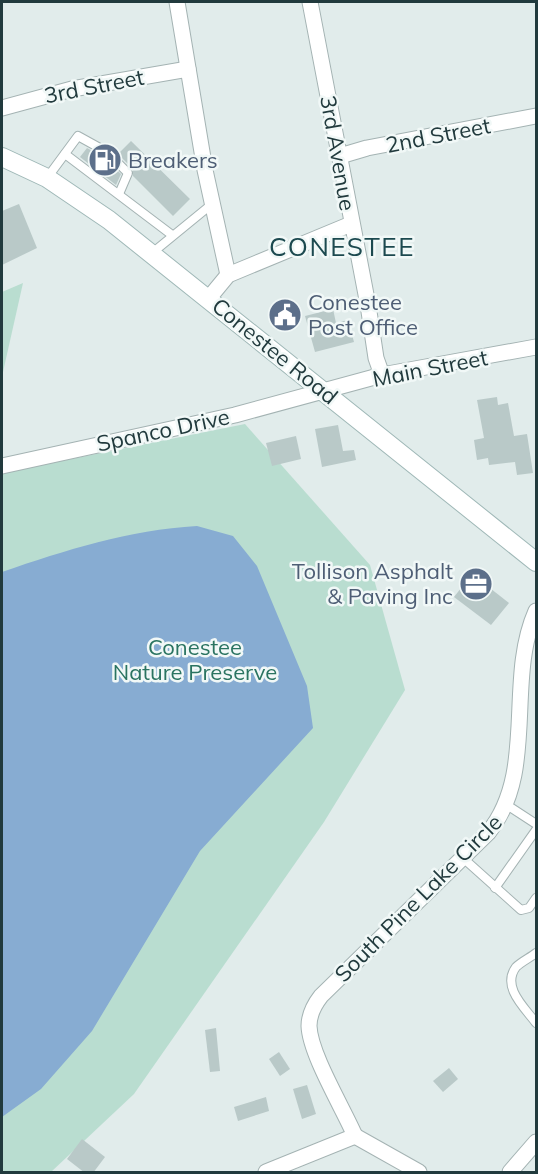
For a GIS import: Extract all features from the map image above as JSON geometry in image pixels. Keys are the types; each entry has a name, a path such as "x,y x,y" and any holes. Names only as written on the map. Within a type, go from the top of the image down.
{"main road":[{"name":"Conestee Road","path":"2,158 47,178 92,207 209,298 537,562"}],"street":[{"path":"177,2 212,204 228,275"},
{"name":"3rd Avenue","path":"310,2 340,156 375,358 382,375"},
{"name":"3rd Street","path":"2,108 72,89 188,69"},
{"name":"2nd Street","path":"340,156 367,148 537,117"},
{"path":"209,298 228,275 351,224"},
{"name":"Main Street","path":"323,391 382,375 537,347"},
{"name":"Spanco Drive","path":"2,465 235,415 323,391"},
{"name":"South Pine Lake Circle","path":"356,1136 314,1047 309,1028 311,1012 321,996 463,858 496,823 507,805 515,779 525,657 537,610"},
{"path":"267,1173 356,1136 419,1173"},
{"path":"510,1173 537,1142"}],"lane":[{"path":"47,178 78,135 108,152 128,173 119,194"},
{"path":"65,154 172,235"},
{"path":"152,253 212,204"},
{"path":"507,805 537,824"},
{"path":"495,888 537,830"},
{"path":"463,858 521,910 529,908 537,898"},
{"path":"537,953 516,967 513,977 513,993 537,1023"}],"green space":[{"path":"23,283 3,372 2,374 2,292"},
{"name":"Conestee Nature Preserve","path":"245,424 370,565 405,690 324,822 134,1094 51,1172 2,1172 2,473"}],"water":[{"path":"197,526 233,536 257,566 307,686 313,728 200,851 92,1031 41,1089 2,1117 2,572 74,549 122,537"}],"building":[{"path":"131,141 190,199 173,216 133,176 133,169 118,154"},
{"path":"87,148 103,157 121,174 116,185 80,157"},
{"path":"19,204 37,248 2,265 2,211"},
{"path":"288,302 299,311 288,325 277,316"},
{"path":"333,309 336,323 348,320 354,342 315,352 305,316"},
{"path":"497,397 498,405 508,403 514,436 527,434 533,473 517,475 515,462 489,465 488,458 477,460 474,440 484,438 477,400"},
{"path":"338,425 343,451 354,450 356,460 322,467 315,429"},
{"path":"296,436 301,459 272,466 266,443"},
{"path":"472,574 509,603 491,625 454,597"},
{"path":"216,1028 220,1071 210,1072 205,1030"},
{"path":"279,1052 290,1069 280,1076 269,1059"},
{"path":"449,1068 458,1079 443,1092 433,1081"},
{"path":"307,1085 316,1114 302,1119 293,1089"},
{"path":"266,1097 269,1111 238,1121 234,1107"},
{"path":"82,1139 105,1157 93,1173 85,1173 67,1159"}],"place":[{"name":"Breakers","path":"105,160"},
{"name":"Conestee Post Office","path":"285,315"},
{"name":"Tollison Asphalt & Paving Inc","path":"476,584"}],"district":[{"name":"CONESTEE","path":"342,247"}]}
